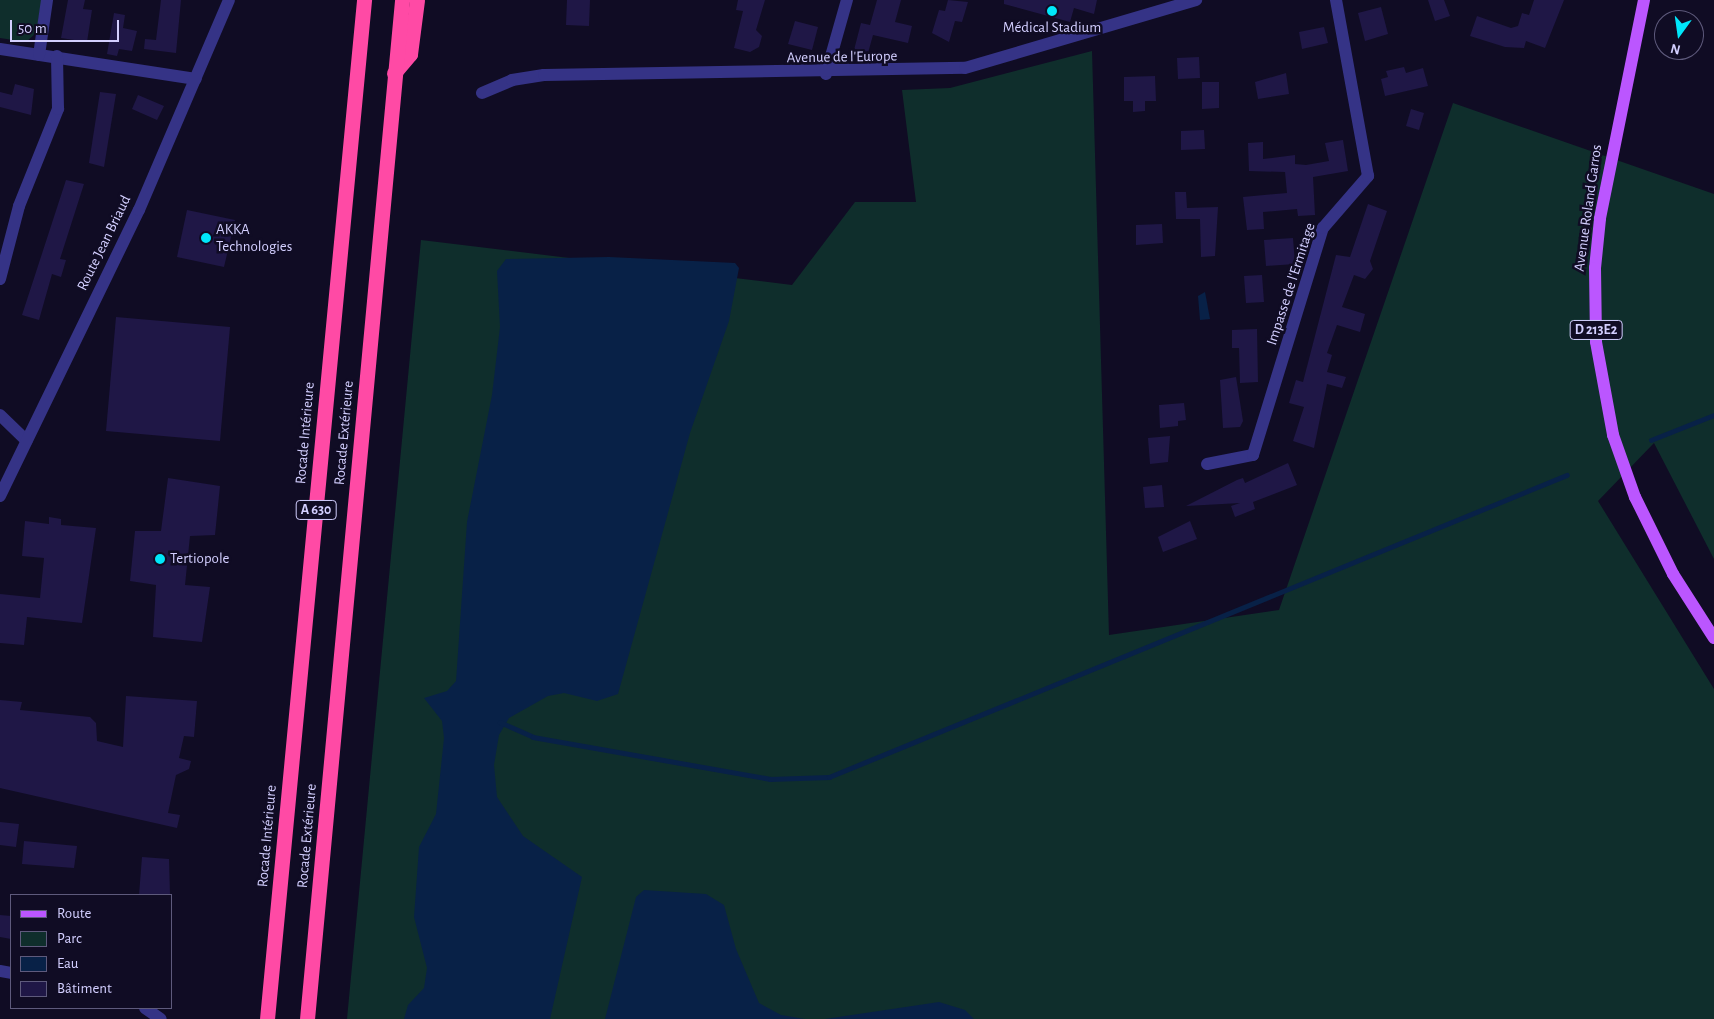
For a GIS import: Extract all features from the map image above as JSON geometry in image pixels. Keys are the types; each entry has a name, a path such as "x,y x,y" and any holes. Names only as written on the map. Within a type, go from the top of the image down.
{"highway":[{"name":"Rocade Intérieure","path":"267,1019 364,0"},
{"name":"Rocade Extérieure","path":"307,1019 402,0"},
{"path":"394,73 410,54 417,0"}],"main road":[{"name":"Avenue Roland Garros","path":"1644,0 1600,219 1596,342 1613,435 1635,497 1673,574 1714,638"}],"street":[{"path":"39,55 47,0"},
{"name":"Route Jean Briaud","path":"0,496 196,79 229,0"},
{"path":"826,74 847,0"},
{"name":"Avenue de l'Europe","path":"482,93 512,80 544,75 826,74 965,68 1196,0"},
{"name":"Impasse de l'Ermitage","path":"1207,464 1254,455 1323,228 1368,176 1336,0"},
{"path":"0,49 56,56 196,79"},
{"path":"0,279 19,206 58,109 56,56"},
{"path":"0,416 27,442"},
{"path":"146,1009 161,1019"}],"green space":[{"path":"0,0 42,0 36,33 26,42 0,38"},
{"path":"1092,51 1109,635 1279,610 1453,103 1714,194 1714,559 1654,443 1598,501 1714,689 1714,1019 347,1019 421,240 792,285 855,202 916,202 902,90 950,88"}],"water":[{"path":"609,257 735,263 739,268 729,321 690,433 618,694 597,701 564,693 548,696 509,718 499,735 494,765 497,797 523,836 582,877 550,1019 404,1019 408,1005 424,988 427,968 414,917 419,847 436,814 444,738 442,721 424,698 447,691 456,681 467,522 492,395 500,327 497,271 506,259"},
{"path":"1205,292 1210,319 1200,320 1198,296"},
{"path":"644,890 706,894 724,905 736,949 759,1003 781,1015 805,1019 605,1019 636,897"},
{"path":"939,1002 965,1010 974,1019 825,1019"}],"building":[{"path":"68,0 85,0 83,9 92,10 87,42 61,38"},
{"path":"161,0 181,0 176,53 144,49 145,39 156,40"},
{"path":"567,0 590,0 589,26 566,25"},
{"path":"738,0 765,0 756,30 762,36 759,47 750,52 734,48 743,11 736,10"},
{"path":"877,0 901,0 895,22 912,26 908,43 873,35 868,53 854,50 861,23 870,25"},
{"path":"948,0 968,2 962,22 955,21 949,42 932,33 939,10 945,11"},
{"name":"Médical Stadium","path":"1004,0 1097,0 1094,14 1074,8 1070,22 1004,4"},
{"path":"1428,0 1444,0 1450,16 1435,21"},
{"path":"1534,0 1564,0 1545,48 1526,41 1524,48 1505,47 1470,36 1477,16 1511,28 1518,26 1522,13 1529,15"},
{"path":"1381,7 1388,34 1365,41 1358,13"},
{"path":"114,13 125,15 123,28 137,31 132,51 119,49 117,56 107,54"},
{"path":"795,21 818,27 812,50 788,44"},
{"path":"1324,27 1328,43 1302,49 1299,32"},
{"path":"1199,57 1200,78 1178,79 1177,58"},
{"path":"1404,67 1406,73 1423,68 1428,86 1385,96 1381,79 1388,77 1386,71"},
{"path":"1286,73 1289,94 1258,99 1255,82"},
{"path":"1155,76 1156,101 1145,101 1145,111 1133,112 1133,101 1124,101 1124,77"},
{"path":"1202,82 1219,82 1219,108 1202,109"},
{"path":"15,84 34,89 31,115 0,107 0,92 12,95"},
{"path":"100,92 116,94 104,167 89,163"},
{"path":"138,95 164,106 157,120 132,109"},
{"path":"1411,109 1424,113 1419,130 1406,126"},
{"path":"1204,130 1205,149 1181,150 1181,131"},
{"path":"1343,140 1348,171 1313,177 1315,215 1298,216 1297,209 1263,212 1264,229 1247,230 1243,197 1287,193 1285,172 1249,171 1248,143 1263,142 1263,159 1295,155 1295,164 1306,165 1329,161 1325,143"},
{"path":"66,180 84,184 60,259 66,260 61,277 52,274 39,320 22,315"},
{"path":"1175,192 1186,192 1187,208 1218,207 1215,256 1201,257 1200,219 1176,219"},
{"path":"1368,204 1387,211 1370,261 1373,269 1365,279 1354,275 1342,307 1365,314 1360,332 1337,325 1327,353 1332,355 1327,372 1346,377 1342,388 1327,384 1314,448 1293,441 1304,407 1289,403 1296,380 1303,382 1336,255 1350,257"},
{"name":"AKKA Technologies","path":"187,210 235,220 224,267 177,257"},
{"path":"1162,224 1163,243 1136,245 1136,225"},
{"path":"1293,238 1295,264 1266,266 1264,240"},
{"path":"1262,275 1264,302 1246,303 1244,276"},
{"path":"116,317 230,327 220,441 106,431"},
{"path":"1257,329 1258,382 1240,383 1239,348 1232,348 1232,330"},
{"path":"1236,377 1243,421 1240,427 1223,428 1220,380"},
{"path":"1184,403 1186,420 1178,421 1178,426 1160,428 1159,405"},
{"path":"1170,436 1168,462 1150,464 1148,438"},
{"path":"1288,463 1297,485 1253,502 1255,509 1235,517 1231,506 1240,503 1186,506 1237,480 1243,478 1245,483"},
{"name":"Tertiopole","path":"168,478 220,486 215,535 190,536 185,585 210,587 202,642 153,637 156,585 130,581 135,531 161,531"},
{"path":"1162,485 1164,507 1145,508 1143,487"},
{"path":"49,517 61,519 61,525 96,528 82,623 27,617 24,645 0,643 0,594 40,598 44,558 22,556 25,521 49,524"},
{"path":"1190,521 1197,539 1163,552 1158,537"},
{"path":"126,696 197,701 194,737 184,736 179,758 191,761 189,769 176,775 168,813 180,815 177,828 0,788 0,700 22,702 20,710 90,717 96,723 97,741 123,747"},
{"path":"0,822 19,824 16,847 0,845"},
{"path":"24,841 77,846 74,868 22,864"},
{"path":"142,857 169,859 170,894 139,894"},
{"path":"0,915 10,916 10,939 0,937"}],"waterway":[{"path":"1651,440 1714,415"},
{"path":"500,722 533,737 770,779 829,777 1567,475"}],"place":[{"name":"Médical Stadium","path":"1052,11"},
{"name":"AKKA Technologies","path":"206,238"},
{"name":"Tertiopole","path":"160,559"}]}
